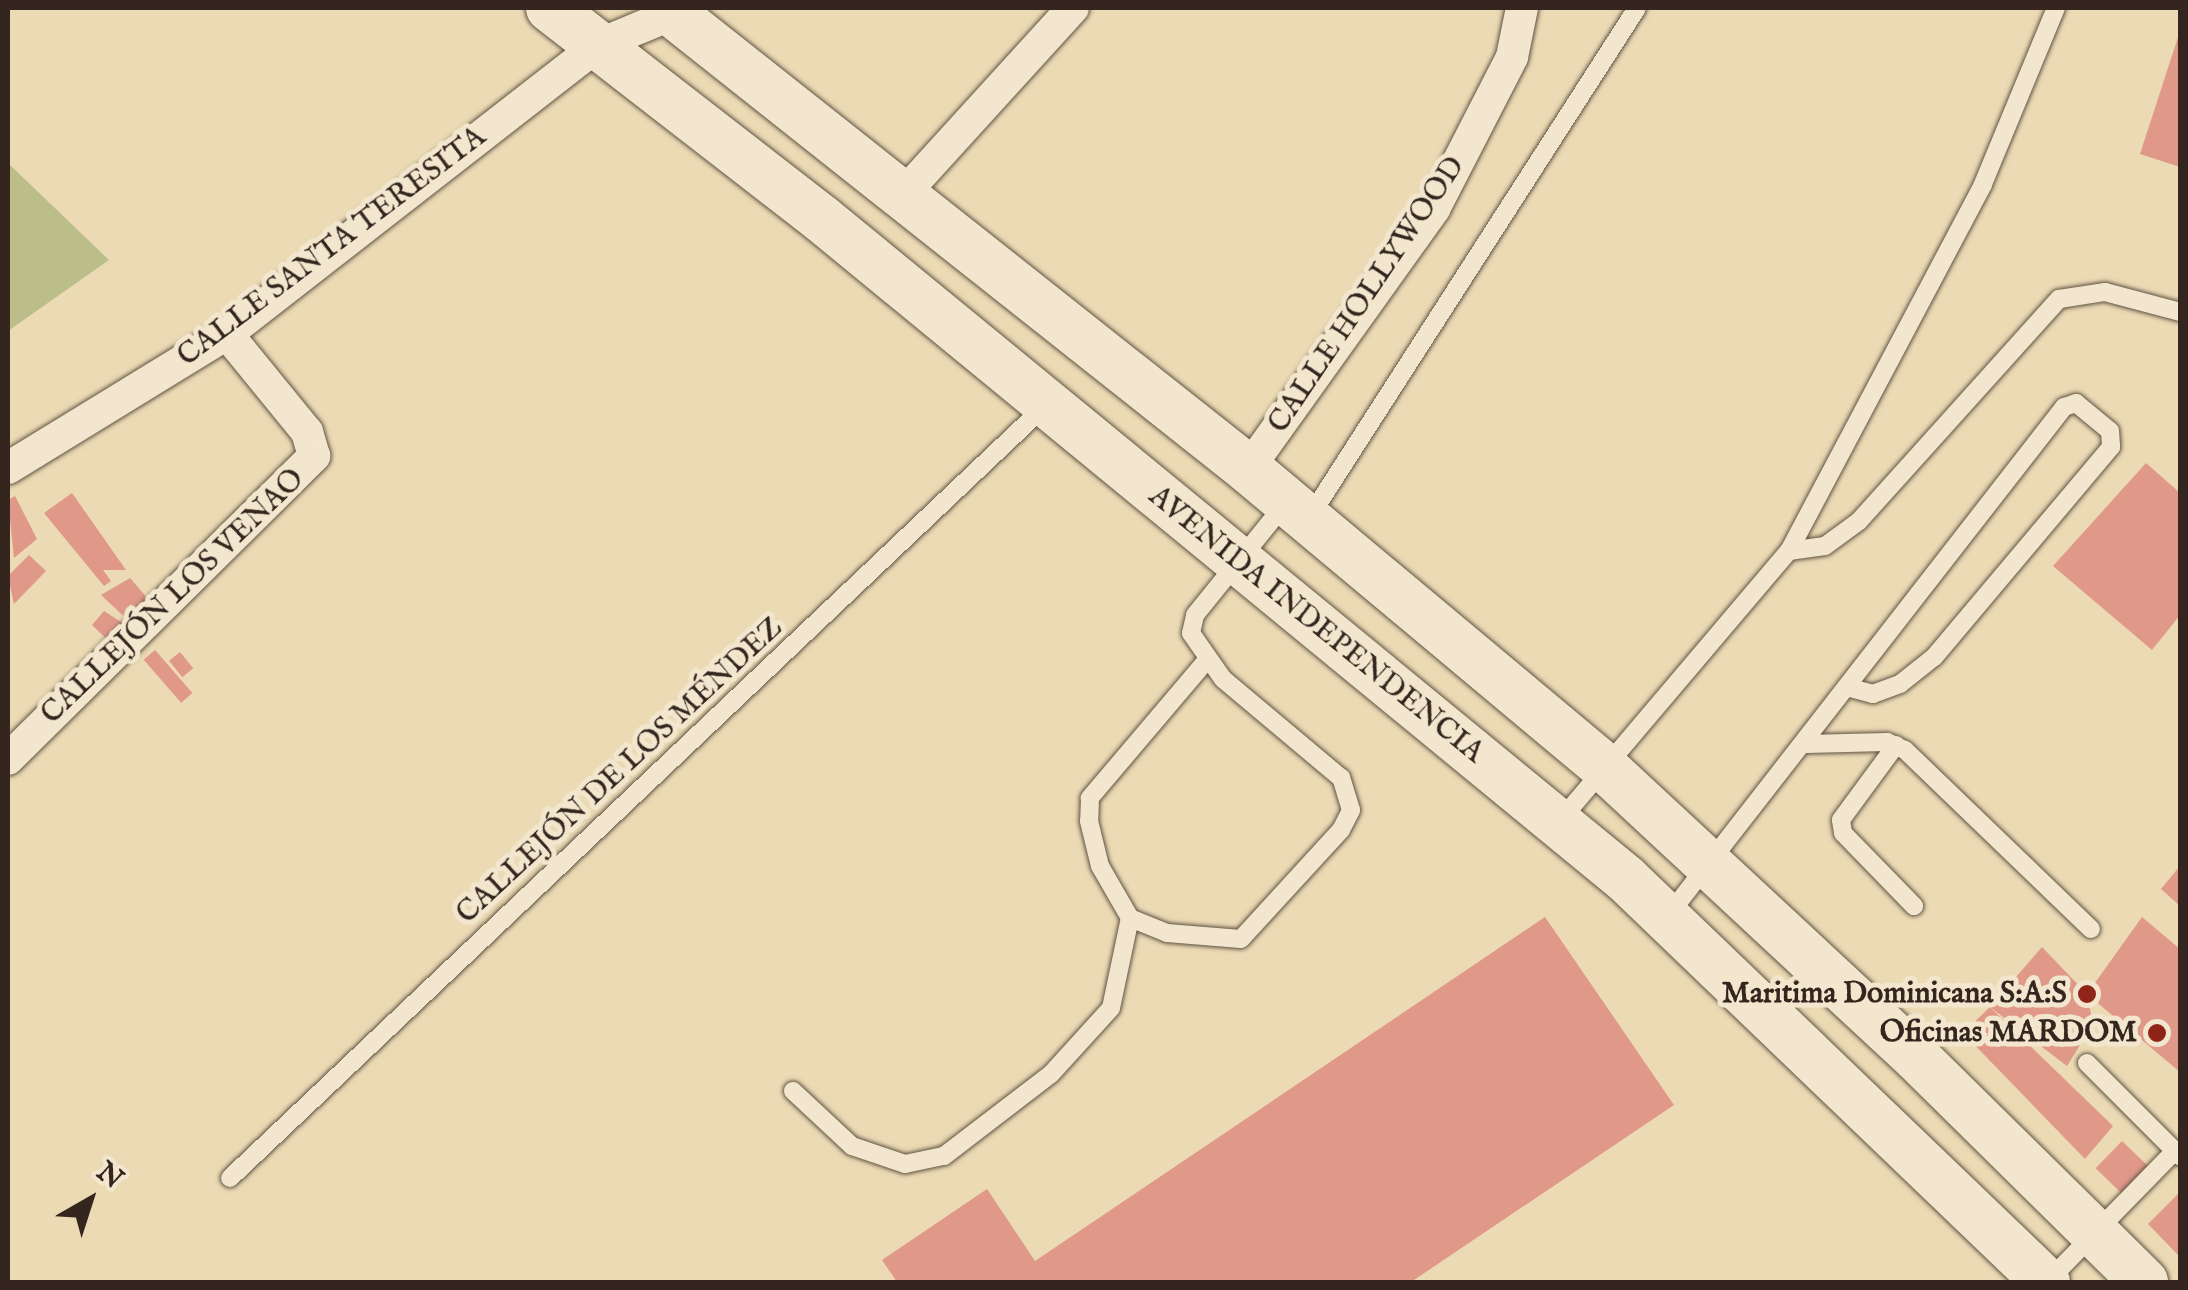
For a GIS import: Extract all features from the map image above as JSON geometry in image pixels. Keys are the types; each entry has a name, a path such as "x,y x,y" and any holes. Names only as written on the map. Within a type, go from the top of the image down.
{"street":[{"name":"AVENIDA INDEPENDENCIA","path":"550,8 1047,404 1558,823 1666,917 2046,1282"},
{"path":"900,198 1073,8"},
{"name":"CALLE HOLLYWOOD","path":"1248,468 1434,209 1512,56 1522,8"},
{"name":"CALLE SANTA TERESITA","path":"8,468 227,334 598,45 677,10"},
{"path":"677,10 900,198 1248,468 1605,768 1710,862 2144,1282"},
{"name":"CALLEJÓN LOS VENAO","path":"8,759 314,456 307,432 227,334"}],"lane":[{"path":"1206,661 1090,798 1100,866 1130,918 1166,933 1240,938 1342,830 1351,810 1341,778 1206,661 1191,633 1194,614 1238,561 1298,510 1637,8"},
{"path":"1558,823 1788,552 1983,184 2056,8"},
{"path":"1788,552 1825,546 1859,522 2059,299 2104,292 2180,312"},
{"path":"1666,917 1850,688 2064,406 2076,403 2110,431 2111,447 1934,657 1900,684 1873,694 1850,688"},
{"name":"CALLEJÓN DE LOS MÉNDEZ","path":"230,1178 1047,404"},
{"path":"1806,744 1896,745 2092,929"},
{"path":"1896,745 1841,820 1844,833 1914,906"},
{"path":"793,1091 852,1146 904,1164 944,1156 1051,1074 1111,1008 1130,918"},
{"path":"2046,1282 2178,1154 2087,1062"}],"green space":[{"path":"8,163 109,260 8,331"}],"building":[{"path":"2180,31 2180,167 2140,154"},
{"path":"2146,463 2180,493 2180,615 2152,650 2053,566"},
{"path":"72,493 126,570 103,570 111,581 104,586 44,513"},
{"path":"15,496 37,539 14,558 8,500"},
{"path":"29,555 46,571 14,604 8,576"},
{"path":"130,578 156,608 132,624 101,595"},
{"path":"104,611 132,629 116,648 92,625"},
{"path":"155,650 192,693 181,703 144,660"},
{"path":"180,652 193,668 182,677 169,661"},
{"path":"2180,866 2180,906 2161,889"},
{"path":"1545,917 1674,1105 1411,1282 897,1282 882,1260 987,1189 1035,1261"},
{"name":"Oficinas MARDOM","path":"2142,917 2180,949 2180,1072 2087,994"},
{"path":"2042,947 2087,994 2093,1024 2067,1066 1990,1007"},
{"path":"1990,1007 2113,1126 2085,1159 1963,1033"},
{"path":"2122,1141 2148,1166 2121,1193 2096,1168"},
{"path":"2180,1192 2180,1257 2148,1224"}],"place":[{"name":"Maritima Dominicana S:A:S","path":"2087,994"},
{"name":"Oficinas MARDOM","path":"2157,1033"}]}
